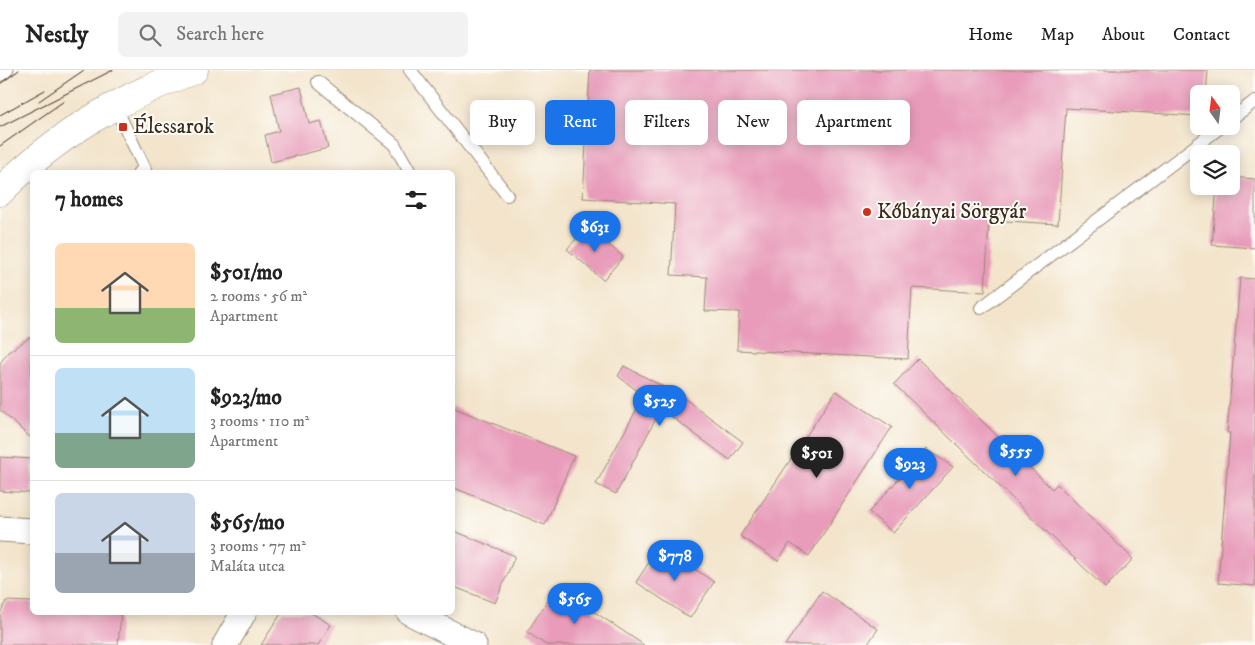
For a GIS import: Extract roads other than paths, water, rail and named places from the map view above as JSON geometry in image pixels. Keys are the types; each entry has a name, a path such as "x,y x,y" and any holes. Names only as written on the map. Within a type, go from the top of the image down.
{"main road":[{"path":"0,192 52,145 115,106 165,81 194,70"}],"street":[{"path":"0,529 30,531"},
{"path":"225,645 242,615"},
{"path":"415,615 474,645"}],"lane":[{"path":"0,75 6,70"},
{"path":"410,70 508,195"},
{"path":"318,82 394,144 409,170"},
{"path":"1240,112 1255,101"},
{"path":"115,106 145,169 143,170"},
{"path":"982,308 1210,135"}],"tram line":[{"path":"0,84 19,70"},
{"path":"39,101 84,70"},
{"path":"0,127 113,70"},
{"path":"0,115 45,90"},
{"path":"0,146 64,101"}],"place":[{"name":"Élessarok","path":"123,127"},
{"name":"Kőbányai Sörgyár","path":"867,212"}]}
